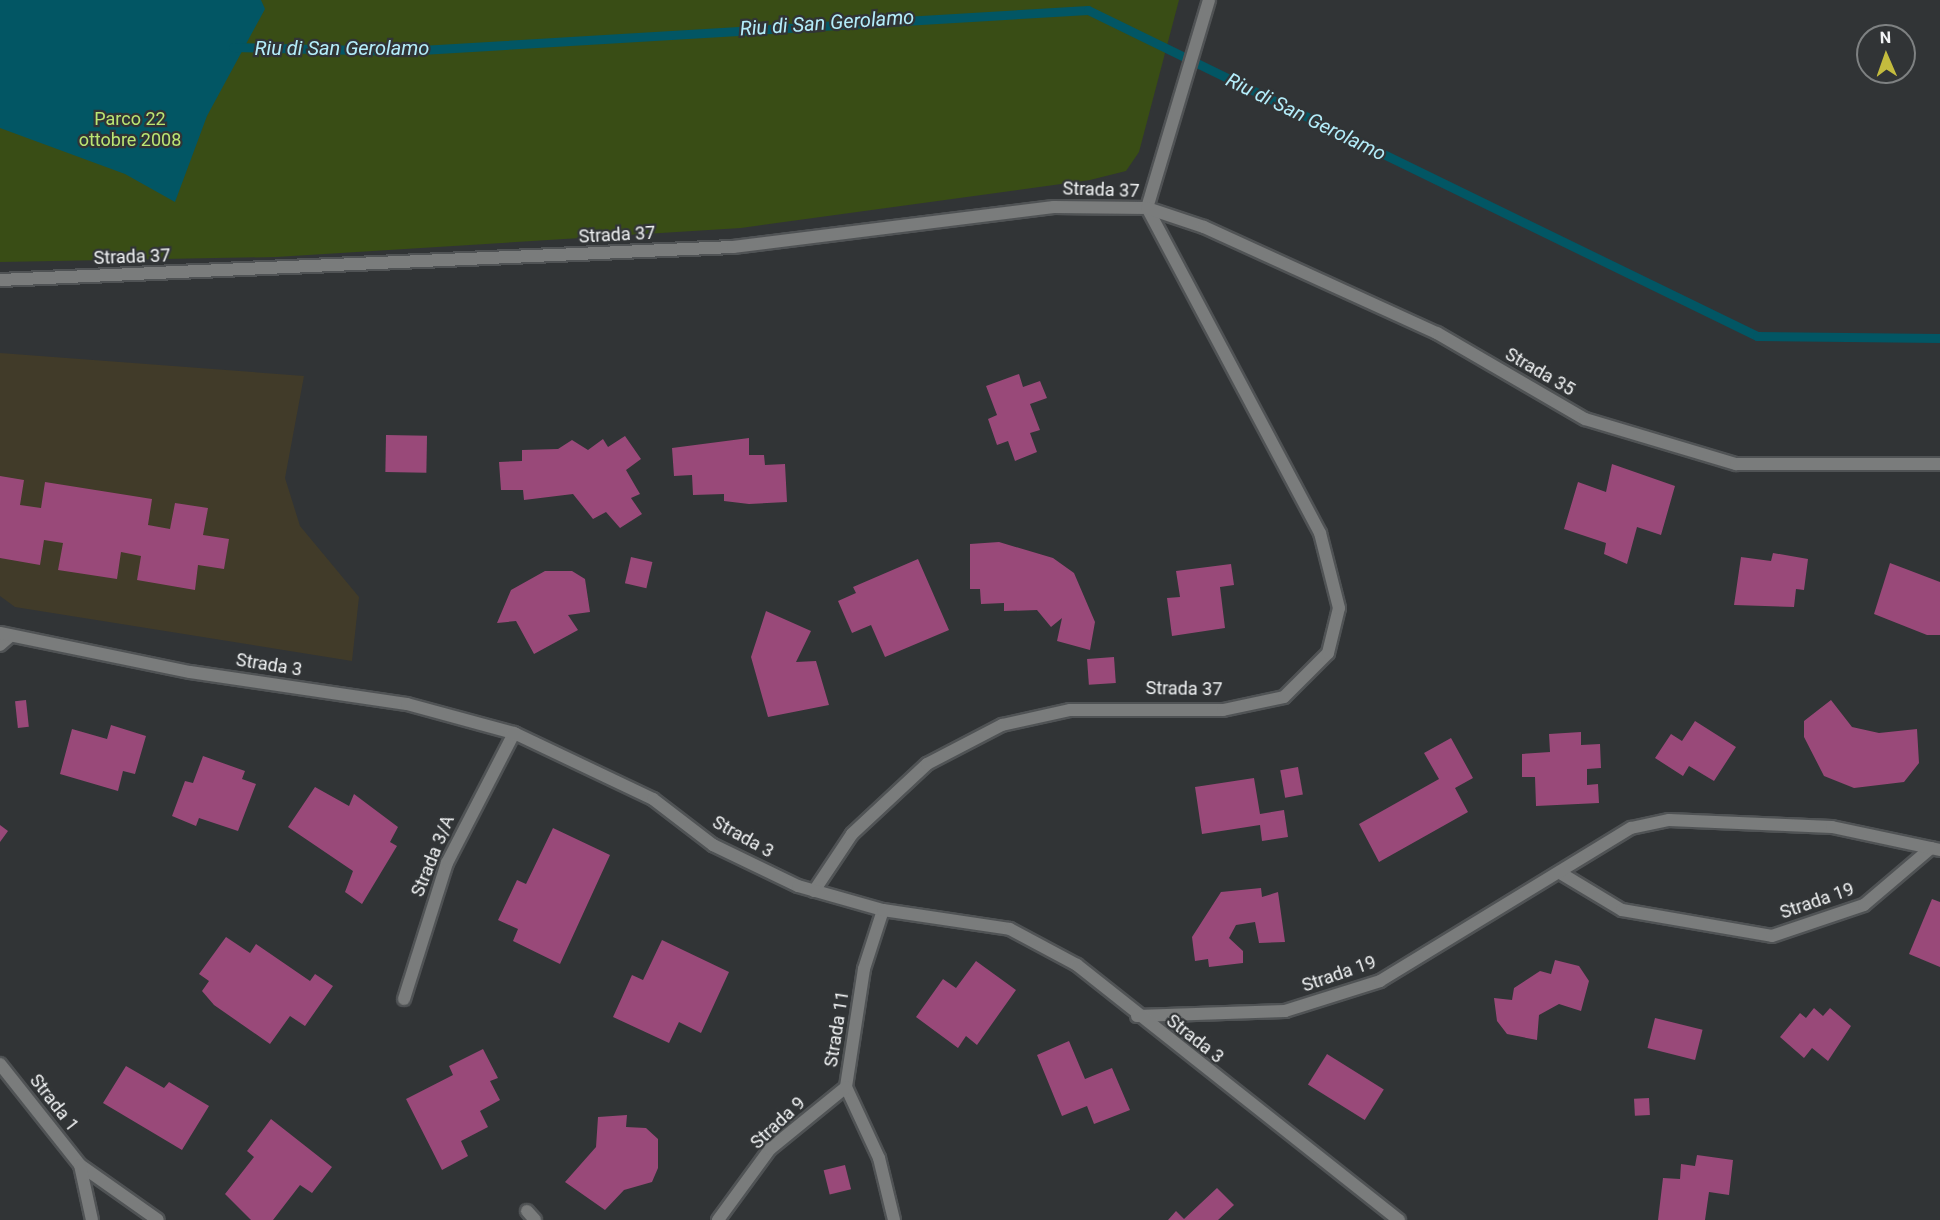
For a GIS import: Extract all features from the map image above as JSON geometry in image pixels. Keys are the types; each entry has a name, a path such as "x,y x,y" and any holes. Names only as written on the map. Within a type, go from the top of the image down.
{"street":[{"path":"1147,208 1209,0"},
{"name":"Strada 37","path":"0,280 733,247 1054,207 1147,208 1320,533 1340,608 1328,653 1284,697 1223,710 1146,705 1070,710 1002,726 927,764 852,834 814,891"},
{"name":"Strada 35","path":"1147,208 1204,227 1437,333 1585,419 1736,464 1940,464"},
{"name":"Strada 3","path":"3,639 407,704 514,733 653,799 713,845 814,891 883,910 1010,930 1077,965 1137,1016 1399,1220"},
{"name":"Strada 3/A","path":"404,999 447,863 514,733"},
{"name":"Strada 19","path":"1137,1016 1285,1011 1380,981 1562,874 1631,828 1669,820 1832,827 1936,849"},
{"name":"Strada 19","path":"1562,874 1622,910 1772,936 1864,905 1936,849"},
{"name":"Strada 11","path":"883,910 864,969 846,1087 879,1158 894,1220"},
{"name":"Strada 1","path":"0,1064 80,1165 158,1220"},
{"name":"Strada 9","path":"718,1220 770,1149 846,1087"},
{"name":"Strada 1","path":"80,1165 92,1220"}],"shaded area":[{"path":"0,353 304,376 285,478 300,526 359,597 352,661 15,607 0,596"}],"green space":[{"name":"Parco 22 ottobre 2008","path":"0,0 1179,0 1139,152 1126,171 1090,180 741,228 276,257 0,262"}],"water":[{"path":"0,0 261,0 265,9 207,116 175,202 125,174 0,128"}],"building":[{"path":"1019,374 1023,387 1040,381 1047,398 1030,404 1040,430 1030,433 1037,452 1015,461 1008,441 997,445 988,419 997,415 986,386"},
{"path":"386,435 427,436 426,473 385,472"},
{"path":"625,436 641,459 626,470 640,494 631,498 642,514 620,528 606,512 593,519 573,494 524,500 523,490 501,490 499,462 522,461 522,450 558,449 572,440 588,450 603,439 608,447"},
{"path":"749,438 749,455 764,455 765,465 785,464 787,502 749,504 724,501 724,494 693,495 692,475 674,476 672,448"},
{"path":"1612,464 1675,486 1661,535 1637,527 1627,564 1604,554 1606,543 1564,529 1578,482 1606,492"},
{"path":"0,476 24,480 20,505 41,508 45,482 152,499 148,525 170,529 175,503 208,508 203,535 229,539 224,569 198,565 195,590 137,580 141,556 121,552 117,579 58,570 63,543 44,540 40,565 0,558"},
{"path":"999,542 1053,558 1074,573 1095,622 1090,650 1057,641 1062,618 1051,627 1037,610 1004,611 1004,603 981,604 980,589 970,589 970,544"},
{"path":"1773,553 1808,559 1804,590 1796,589 1794,607 1734,605 1741,557 1771,561"},
{"path":"631,557 652,562 646,588 625,583"},
{"path":"918,559 949,630 885,657 871,625 852,633 838,601 856,593 853,587"},
{"path":"1890,563 1940,582 1940,635 1927,635 1874,614"},
{"path":"1231,564 1234,585 1220,587 1225,628 1172,636 1167,598 1180,597 1176,571"},
{"path":"545,571 572,571 585,579 590,612 568,615 578,630 534,654 516,621 497,623 511,590"},
{"path":"766,611 811,631 796,662 816,661 829,705 768,717 751,657"},
{"path":"1114,657 1116,683 1089,685 1087,659"},
{"path":"26,700 29,727 18,728 15,701"},
{"path":"1831,700 1852,727 1879,733 1917,729 1919,763 1904,782 1854,788 1824,776 1804,737 1804,721"},
{"path":"1695,721 1736,747 1714,781 1689,766 1683,776 1655,758 1671,734 1682,741"},
{"path":"111,725 146,736 135,774 123,771 118,791 60,774 72,729 107,739"},
{"path":"1581,732 1581,745 1600,744 1601,768 1587,769 1587,785 1598,784 1599,803 1536,806 1535,777 1522,777 1522,754 1550,752 1549,734"},
{"path":"1451,738 1473,778 1455,788 1468,812 1379,862 1359,824 1439,779 1424,753"},
{"path":"203,756 245,771 242,779 256,784 238,831 199,818 196,826 172,816 185,781 193,783"},
{"path":"1298,767 1303,795 1285,798 1280,770"},
{"path":"1254,778 1260,814 1284,810 1288,837 1262,841 1260,825 1202,834 1195,787"},
{"path":"315,787 349,806 354,794 398,827 390,842 397,846 362,904 345,892 353,871 288,827"},
{"path":"0,825 8,831 0,842"},
{"path":"553,828 610,855 560,964 513,941 518,929 498,920 517,880 526,884"},
{"path":"1261,888 1262,897 1278,892 1285,942 1259,943 1255,922 1236,925 1229,938 1243,951 1243,963 1209,967 1208,959 1195,961 1192,937 1221,892"},
{"path":"1932,899 1940,902 1940,967 1909,954"},
{"path":"226,937 250,953 256,944 310,981 315,974 333,986 305,1026 290,1016 270,1044 214,1005 202,991 209,981 199,974"},
{"path":"662,940 729,972 701,1033 679,1022 669,1043 613,1017 632,975 643,980"},
{"path":"1555,960 1579,966 1589,981 1581,1011 1559,1004 1539,1015 1537,1040 1507,1034 1497,1021 1494,998 1512,1000 1514,988 1540,971 1551,974"},
{"path":"976,961 1016,990 977,1045 966,1036 958,1048 916,1017 943,979 956,988"},
{"path":"1814,1008 1823,1016 1830,1008 1851,1026 1828,1061 1812,1048 1804,1058 1780,1037 1800,1013 1806,1018"},
{"path":"1655,1018 1703,1030 1695,1060 1648,1048"},
{"path":"1069,1041 1085,1079 1112,1068 1130,1110 1094,1124 1087,1106 1062,1116 1037,1055"},
{"path":"483,1049 498,1078 490,1081 500,1100 480,1111 488,1127 461,1141 468,1156 442,1170 406,1099 453,1075 449,1066"},
{"path":"1327,1054 1384,1090 1365,1120 1308,1085"},
{"path":"126,1066 164,1088 169,1082 209,1106 182,1150 103,1103"},
{"path":"1649,1098 1650,1115 1635,1116 1634,1099"},
{"path":"627,1115 626,1127 646,1128 658,1139 658,1168 652,1182 624,1190 605,1210 565,1182 596,1147 598,1117"},
{"path":"271,1119 332,1167 312,1193 300,1185 273,1220 251,1220 225,1194 254,1157 247,1151"},
{"path":"1697,1155 1733,1160 1729,1195 1709,1192 1705,1220 1658,1220 1663,1178 1680,1179 1681,1164 1695,1166"},
{"path":"845,1165 851,1189 830,1195 824,1170"},
{"path":"1217,1188 1234,1205 1218,1220 1168,1220 1176,1211 1184,1219"}],"waterway":[{"name":"Riu di San Gerolamo","path":"233,47 404,51 1088,10 1757,336 1940,338"}]}
